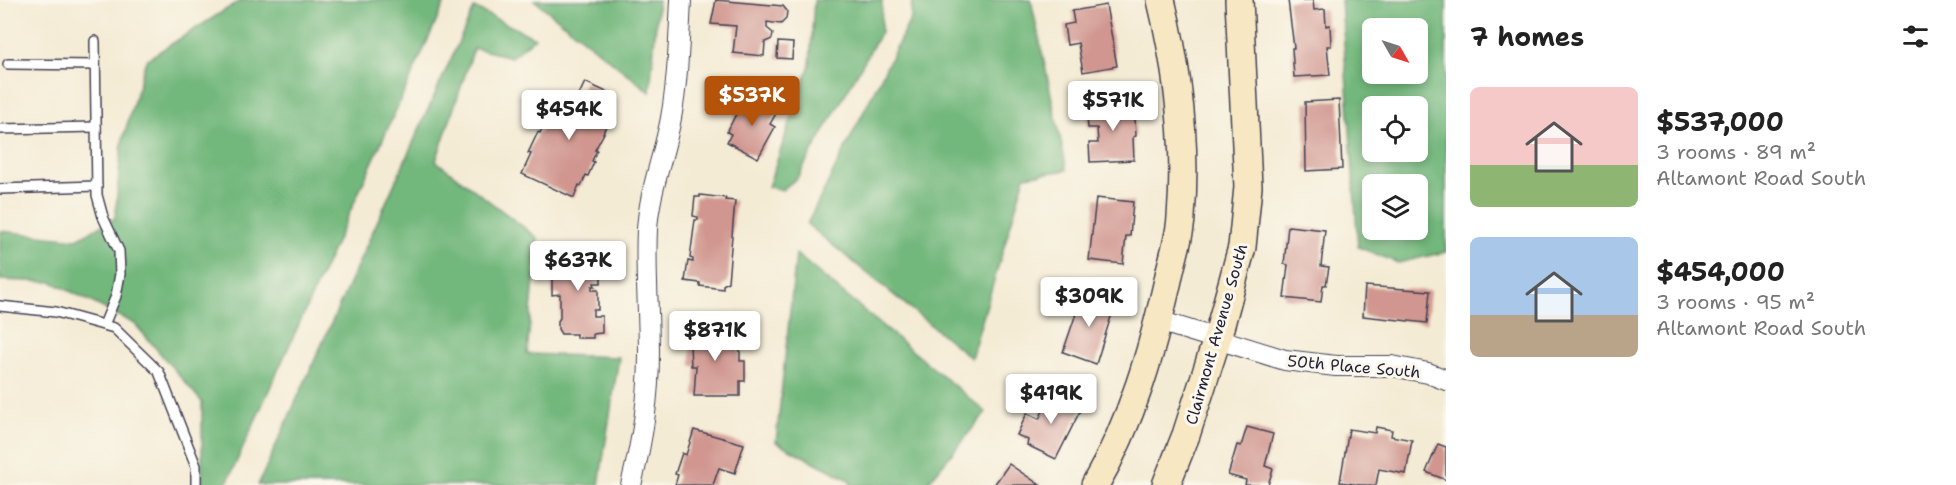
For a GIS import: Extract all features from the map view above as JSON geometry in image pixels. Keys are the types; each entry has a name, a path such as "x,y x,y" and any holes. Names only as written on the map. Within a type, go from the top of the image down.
{"street":[{"path":"631,485 643,428 647,395 649,211 670,119 681,0"},
{"path":"1095,485 1109,461 1129,416 1159,321 1181,219 1183,138 1169,34 1161,0"},
{"name":"Clairmont Avenue South","path":"1166,485 1186,435 1236,277 1246,217 1248,157 1239,0"},
{"name":"50th Place South","path":"1159,321 1285,360 1336,366 1392,366 1428,373 1446,380"}],"lane":[{"path":"95,41 96,186 103,217 119,251 120,274 117,296 104,325"},
{"path":"8,64 95,65"},
{"path":"0,129 96,127"},
{"path":"0,189 96,186"},
{"path":"0,306 56,312 114,328 159,372 196,466 196,485"}],"green space":[{"path":"241,0 446,0 226,485 202,485 202,402 135,324 52,282 0,280 0,231 77,239 115,218 122,142 146,60"},
{"path":"534,0 658,0 650,92"},
{"path":"814,0 882,0 881,32 797,178 782,190 768,187 810,64"},
{"path":"912,0 1031,0 1067,170 1025,176 971,358 807,224 911,18"},
{"path":"1341,0 1446,0 1446,252 1398,263 1358,247"},
{"path":"474,8 535,38 511,57 474,48 436,161 538,238 527,354 619,357 599,485 258,485"},
{"path":"796,254 986,412 926,485 850,485 851,481 776,442"}],"building":[{"path":"716,0 783,6 787,11 786,19 781,24 767,22 767,28 773,33 772,39 765,42 764,56 733,53 736,26 711,24"},
{"path":"1288,0 1313,0 1314,10 1325,9 1326,26 1330,25 1331,46 1327,46 1330,75 1294,77 1292,48 1294,48"},
{"path":"1106,5 1117,66 1083,72 1078,43 1067,45 1064,25 1074,23 1072,11"},
{"path":"778,42 793,43 792,59 777,58"},
{"path":"585,82 611,94 600,118 608,121 595,150 597,150 592,161 594,162 588,176 586,175 581,186 579,185 574,198 522,174 531,154 528,153 538,132 540,133 557,93 576,101"},
{"path":"751,96 778,110 770,124 775,127 758,158 727,142 731,134 727,132 739,108 744,111"},
{"path":"1339,100 1342,169 1306,171 1305,102"},
{"path":"1134,102 1136,136 1133,137 1134,160 1090,162 1089,143 1098,143 1097,128 1088,128 1087,117 1096,116 1096,104"},
{"path":"700,195 735,201 728,282 723,285 723,289 700,286 700,283 685,281 688,261 693,262 690,258 695,220 698,220 698,217 693,216 695,197 700,197"},
{"path":"1096,198 1133,202 1130,236 1126,236 1123,264 1089,260"},
{"path":"1288,226 1325,230 1321,266 1329,267 1326,285 1323,285 1321,302 1284,298 1288,265 1284,264"},
{"path":"594,245 594,267 601,267 601,283 594,283 595,286 592,286 592,290 598,290 598,310 593,310 593,316 602,316 602,333 593,334 593,338 576,338 576,334 561,334 558,329 560,294 552,295 552,268 563,268 563,246"},
{"path":"1365,286 1430,291 1427,323 1363,316"},
{"path":"1083,293 1115,304 1096,364 1063,352"},
{"path":"689,323 716,323 716,339 740,340 740,361 745,361 745,381 740,381 740,396 694,396 696,366 691,366"},
{"path":"1053,390 1083,405 1056,459 1027,445 1028,440 1017,435 1027,413 1039,419"},
{"path":"1247,427 1273,434 1265,466 1273,469 1268,485 1245,485 1246,480 1228,475 1237,445 1241,446"},
{"path":"1376,427 1392,430 1391,436 1412,440 1406,474 1379,469 1376,485 1340,482 1349,429 1375,433"},
{"path":"694,430 744,444 735,473 719,468 713,485 675,485 678,475 675,474 682,453 686,455"},
{"path":"1438,444 1446,447 1446,480 1426,472"},
{"path":"1009,464 1040,485 994,485"}]}
